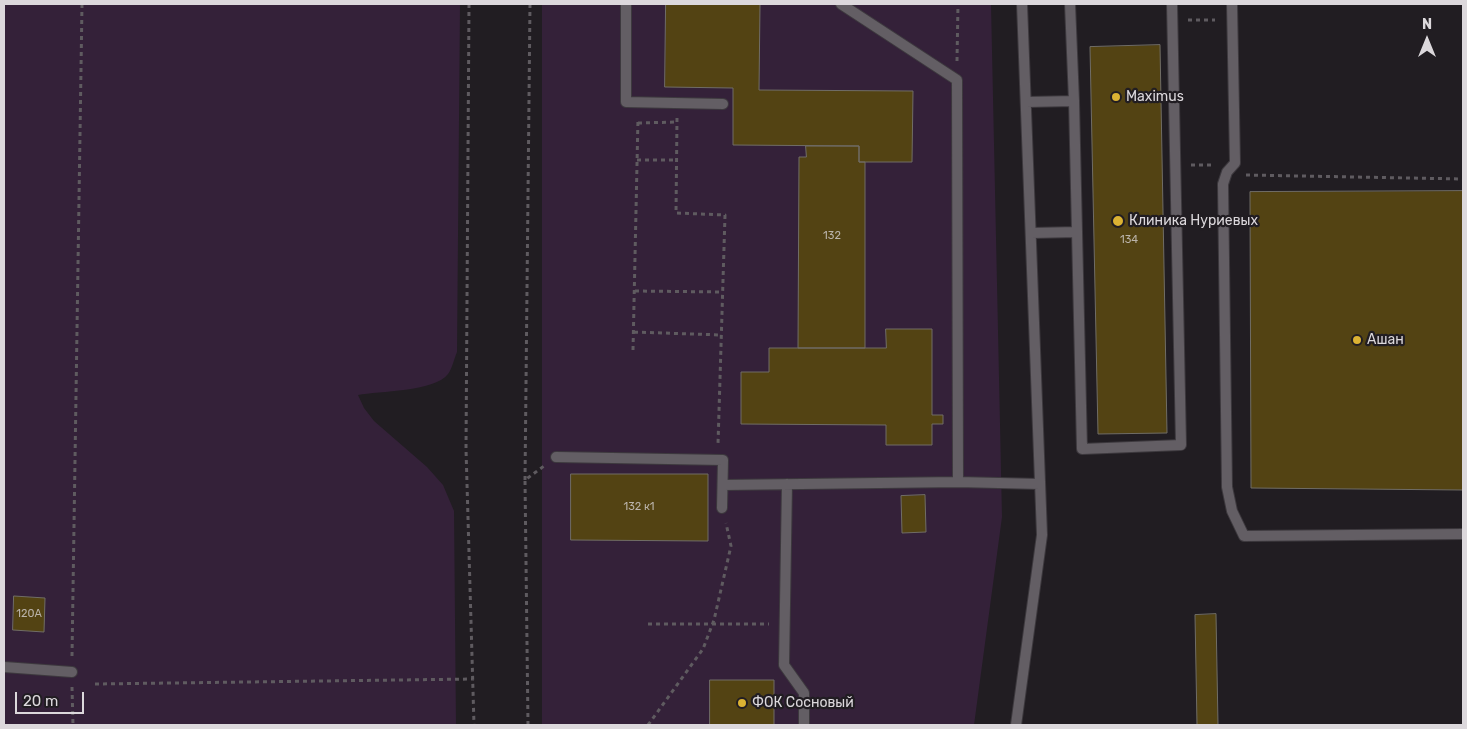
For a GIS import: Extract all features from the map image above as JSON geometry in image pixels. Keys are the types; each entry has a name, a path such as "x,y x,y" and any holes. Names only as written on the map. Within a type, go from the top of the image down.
{"lane":[{"path":"626,4 626,102 723,104"},
{"path":"841,4 957,80 958,482"},
{"path":"1016,725 1042,535 1022,4"},
{"path":"1070,4 1082,450 1180,445 1172,4"},
{"path":"1232,4 1235,163 1223,168 1227,487 1232,511 1244,536 1463,534"},
{"path":"1026,102 1074,101"},
{"path":"1031,233 1077,232"},
{"path":"556,457 723,460 722,508"},
{"path":"723,485 958,482 1040,484"},
{"path":"787,484 784,665 804,693 804,725"},
{"path":"4,667 72,672"}],"path":[{"path":"73,725 72,672 82,4"},
{"path":"469,4 466,450 474,725"},
{"path":"528,725 525,480 530,4"},
{"path":"957,80 958,4"},
{"path":"1172,19 1215,20"},
{"path":"633,350 638,102"},
{"path":"678,103 676,213 725,215 718,460"},
{"path":"638,123 677,122"},
{"path":"637,160 676,160"},
{"path":"1175,165 1223,168 1256,176 1463,179"},
{"path":"635,291 723,292"},
{"path":"634,332 722,335"},
{"path":"525,480 556,457"},
{"path":"648,725 702,649 712,624 731,546 722,508"},
{"path":"648,624 785,624"},
{"path":"95,684 474,679"}],"shaded area":[{"path":"4,4 460,4 457,352 448,374 441,380 419,388 358,395 364,408 374,421 427,467 443,485 454,511 456,725 4,725"},
{"path":"542,4 991,4 1002,517 974,725 542,725"}],"building":[{"path":"666,4 760,4 759,90 913,91 912,162 859,162 859,146 733,145 733,88 665,87"},
{"path":"1160,45 1167,433 1098,434 1090,47"},
{"path":"806,146 859,146 859,162 865,162 865,348 798,348 799,157 806,157"},
{"name":"Ашан","path":"1463,191 1463,490 1251,488 1250,192"},
{"path":"886,329 932,329 932,415 943,415 943,424 932,424 932,445 886,445 886,425 741,424 741,372 769,372 769,348 886,348"},
{"path":"571,474 708,474 708,541 571,540"},
{"path":"925,495 926,532 902,533 901,496"},
{"path":"14,596 45,598 44,632 13,630"},
{"path":"1216,614 1218,725 1197,725 1195,615"},
{"name":"ФОК Сосновый","path":"710,680 774,680 774,725 710,725"}],"place":[{"name":"Maximus","path":"1116,97"},
{"name":"Клиника Нуриевых","path":"1118,221"},
{"name":"Ашан","path":"1357,340"},
{"name":"ФОК Сосновый","path":"742,703"}]}
